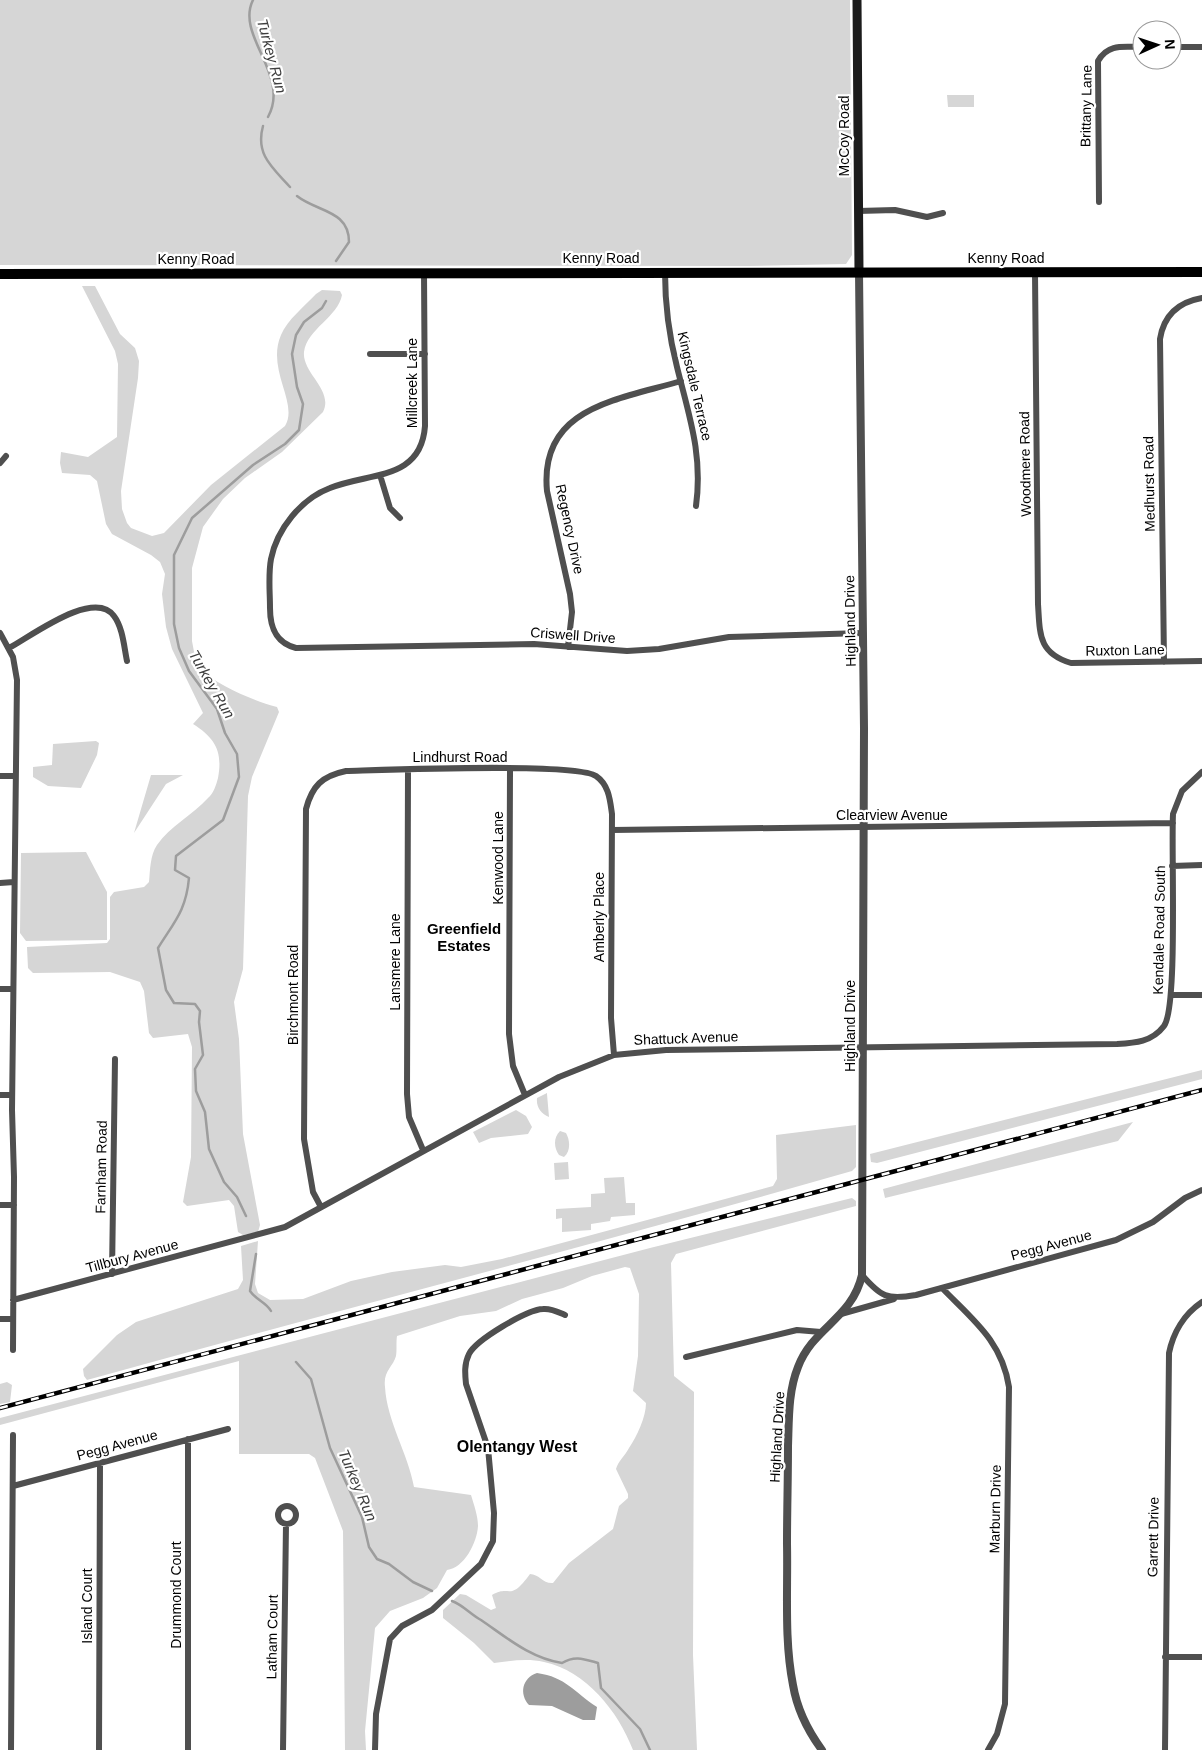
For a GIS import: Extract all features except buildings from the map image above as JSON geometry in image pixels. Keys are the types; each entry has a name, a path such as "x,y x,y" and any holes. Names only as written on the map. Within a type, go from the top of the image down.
{"main road":[{"name":"McCoy Road","path":"856,0 859,272"},
{"name":"Kenny Road","path":"0,274 1202,272"}],"street":[{"name":"Brittany Lane","path":"1099,202 1098,61 1102,52 1108,48 1132,47"},
{"path":"1182,47 1202,47"},
{"path":"858,211 894,210 927,217 943,213"},
{"name":"Millcreek Lane","path":"281,642 273,630 269,587 271,558 287,523 302,505 329,488 380,475 405,466 422,446 425,426 424,272"},
{"name":"Kingsdale Terrace","path":"665,272 666,309 696,444 699,481 696,506"},
{"name":"Highland Drive","path":"822,1750 801,1713 793,1685 788,1618 787,1492 789,1413 792,1386 805,1350 841,1314 855,1296 862,1275 864,828 859,272"},
{"name":"Woodmere Road","path":"1035,272 1038,604 1040,634 1051,653"},
{"name":"Medhurst Road","path":"1164,662 1160,339 1164,323 1174,309 1187,301 1202,298"},
{"path":"370,354 424,354"},
{"name":"Regency Drive","path":"568,647 572,612 570,594 548,491 546,474 549,454 557,437 582,413 681,381"},
{"path":"0,463 6,456"},
{"path":"380,475 390,508 400,518"},
{"path":"10,648 68,613 99,608 105,609 114,616 119,626 127,661"},
{"path":"0,633 10,648 17,680 12,1095 14,1205 13,1350"},
{"name":"Criswell Drive","path":"281,642 296,648 534,644 627,651 659,649 729,637 863,633"},
{"name":"Ruxton Lane","path":"1051,653 1064,660 1078,663 1202,661"},
{"name":"Lindhurst Road","path":"317,783 330,774 346,771 408,770 576,770 588,772 602,782"},
{"name":"Lansmere Lane","path":"408,770 407,1094 409,1117 423,1150"},
{"name":"Kenwood Lane","path":"510,770 509,1034 513,1066 525,1094"},
{"name":"Kendale Road South","path":"1158,1033 1169,1016 1172,995 1172,866 1175,808 1182,791 1202,772"},
{"path":"0,776 15,776"},
{"name":"Amberly Place","path":"602,782 610,797 612,830 611,1018 614,1055"},
{"name":"Birchmont Road","path":"317,783 310,795 306,809 304,1140 313,1192 321,1207"},
{"name":"Clearview Avenue","path":"612,830 1173,823"},
{"path":"1172,866 1202,865"},
{"path":"0,882 14,882"},
{"path":"0,989 13,989"},
{"path":"1172,995 1202,995"},
{"name":"Shattuck Avenue","path":"258,1235 284,1226 321,1207 559,1076 614,1055 666,1050 1117,1044 1138,1043 1158,1033"},
{"name":"Farnham Road","path":"112,1274 115,1059"},
{"path":"0,1095 12,1095"},
{"name":"Pegg Avenue","path":"841,1314 1116,1240 1153,1222 1185,1198 1202,1190"},
{"path":"0,1205 14,1205"},
{"name":"Tillbury Avenue","path":"13,1300 258,1235"},
{"path":"862,1275 882,1294 895,1299"},
{"name":"Marburn Drive","path":"942,1288 990,1339 999,1352 1006,1370 1009,1387 1005,1704 997,1734 988,1750"},
{"name":"Garrett Drive","path":"1165,1750 1168,1364 1171,1344 1179,1326 1188,1314 1202,1302"},
{"path":"375,1750 376,1714 390,1639 402,1626 432,1610 462,1582 480,1564 493,1541 494,1513 488,1448 466,1384 464,1374 468,1355 474,1346 526,1314 546,1309 565,1315"},
{"path":"0,1319 13,1319"},
{"path":"686,1357 797,1330 821,1332"},
{"name":"Pegg Avenue","path":"13,1486 228,1429"},
{"path":"11,1750 13,1435"},
{"name":"Drummond Court","path":"188,1439 188,1750"},
{"name":"Island Court","path":"100,1462 100,1750"},
{"name":"Latham Court","path":"284,1750 286,1524"},
{"path":"1165,1657 1202,1656"}],"shaded area":[{"path":"0,0 850,0 852,255 846,264 749,266 0,265"},
{"path":"947,95 974,95 974,107 948,107"},
{"path":"82,286 95,286 120,334 135,348 139,361 121,491 122,509 131,528 152,536 164,533 211,485 285,426 288,417 288,407 277,361 277,348 281,335 292,319 322,290 340,291 342,295 335,310 311,336 304,352 308,367 324,396 323,412 282,452 245,478 223,499 203,527 192,568 192,641 197,668 235,691 277,707 279,712 252,777 248,796 243,969 234,1002 239,1039 243,1134 260,1225 258,1232 243,1235 238,1232 234,1206 229,1200 187,1206 183,1202 191,1157 192,1047 188,1034 153,1038 149,1033 144,991 140,982 110,972 33,973 28,968 27,947 107,943 110,939 110,897 114,892 144,887 149,882 152,858 157,845 168,832 196,810 210,796 216,786 219,769 216,746 201,729 193,724 203,713 172,649 166,627 162,594 165,574 160,562 151,555 112,534 106,524 97,481 90,475 62,473 60,463 61,452 88,457 117,437 118,364 115,351"},
{"path":"96,741 99,743 97,755 81,788 48,786 33,777 33,767 52,765 53,744"},
{"path":"151,775 183,775 166,784 134,833"},
{"path":"86,852 107,892 107,940 26,941 20,933 21,853"},
{"path":"1202,1070 1202,1079 877,1163 871,1162 870,1154"},
{"path":"547,1093 549,1117 540,1110 537,1104 537,1098"},
{"path":"516,1110 526,1116 532,1127 528,1134 491,1138 479,1143 473,1132"},
{"path":"1133,1122 1118,1141 885,1198 883,1189"},
{"path":"856,1125 856,1167 852,1171 87,1380 84,1376 83,1369 117,1335 136,1322 238,1289 243,1280 241,1246 258,1241 255,1284 258,1293 270,1300 303,1299 351,1281 392,1272 445,1265 461,1267 502,1259 773,1186 777,1179 776,1135"},
{"path":"560,1131 566,1133 569,1142 568,1152 564,1157 559,1155 555,1146 556,1137"},
{"path":"568,1162 569,1179 555,1180 554,1163"},
{"path":"624,1177 626,1203 635,1203 635,1215 611,1217 610,1221 591,1224 591,1230 562,1232 562,1218 556,1219 556,1209 591,1207 591,1194 605,1193 604,1178"},
{"path":"852,1198 856,1201 856,1206 676,1254 671,1263 674,1376 694,1392 693,1655 697,1750 633,1750 627,1735 609,1707 599,1695 574,1674 544,1662 531,1660 494,1663 474,1643 443,1618 443,1610 460,1594 466,1595 491,1610 496,1608 492,1595 518,1588 530,1574 546,1582 553,1583 569,1563 613,1529 619,1506 628,1498 628,1494 616,1469 638,1432 643,1420 646,1403 633,1391 638,1356 639,1294 630,1268 625,1267 592,1276 563,1288 522,1299 496,1311 460,1316 397,1336 396,1356 385,1377 385,1387 393,1425 414,1487 471,1495 477,1514 478,1526 475,1540 468,1554 459,1565 447,1570 437,1588 423,1598 390,1611 375,1628 365,1731 366,1750 345,1750 343,1531 315,1458 309,1454 239,1454 239,1361 0,1425 0,1418 650,1248"},
{"path":"7,1382 12,1385 10,1402 0,1404 0,1384"},
{"path":"537,1673 563,1682 597,1707 595,1720 583,1720 552,1706 529,1705 523,1691 525,1682"}],"waterway":[{"name":"Turkey Run","path":"253,0 249,14 251,28 269,71 273,86 273,101 268,117"},
{"name":"Turkey Run","path":"263,126 261,145 267,160 290,187"},
{"name":"Turkey Run","path":"297,196 330,213 344,224 348,231 349,242 336,261"},
{"name":"Turkey Run","path":"246,1216 237,1197 224,1182 209,1149 205,1112 196,1091 195,1069 203,1055 199,1022 200,1011 195,1004 174,1003 166,990 158,948 182,908 187,889 189,878 175,870 176,856 223,820 239,777 237,754 225,733 217,709 189,671 179,648 174,624 174,555 192,518 253,465 285,444 299,430 303,404 297,387 292,354 296,335 304,322 322,308 326,301"},
{"name":"Turkey Run","path":"256,1254 250,1291 271,1311"},
{"name":"Turkey Run","path":"296,1362 311,1379 330,1448 362,1517 369,1547 377,1559 389,1564 413,1582 432,1591"},
{"name":"Turkey Run","path":"452,1601 519,1646 539,1657 562,1663 575,1658 598,1663 601,1688 640,1729 650,1750"}],"railway":[{"path":"0,1408 1202,1090"}],"district":[{"name":"Greenfield Estates","path":"464,936"},
{"name":"Olentangy West","path":"517,1446"}]}
